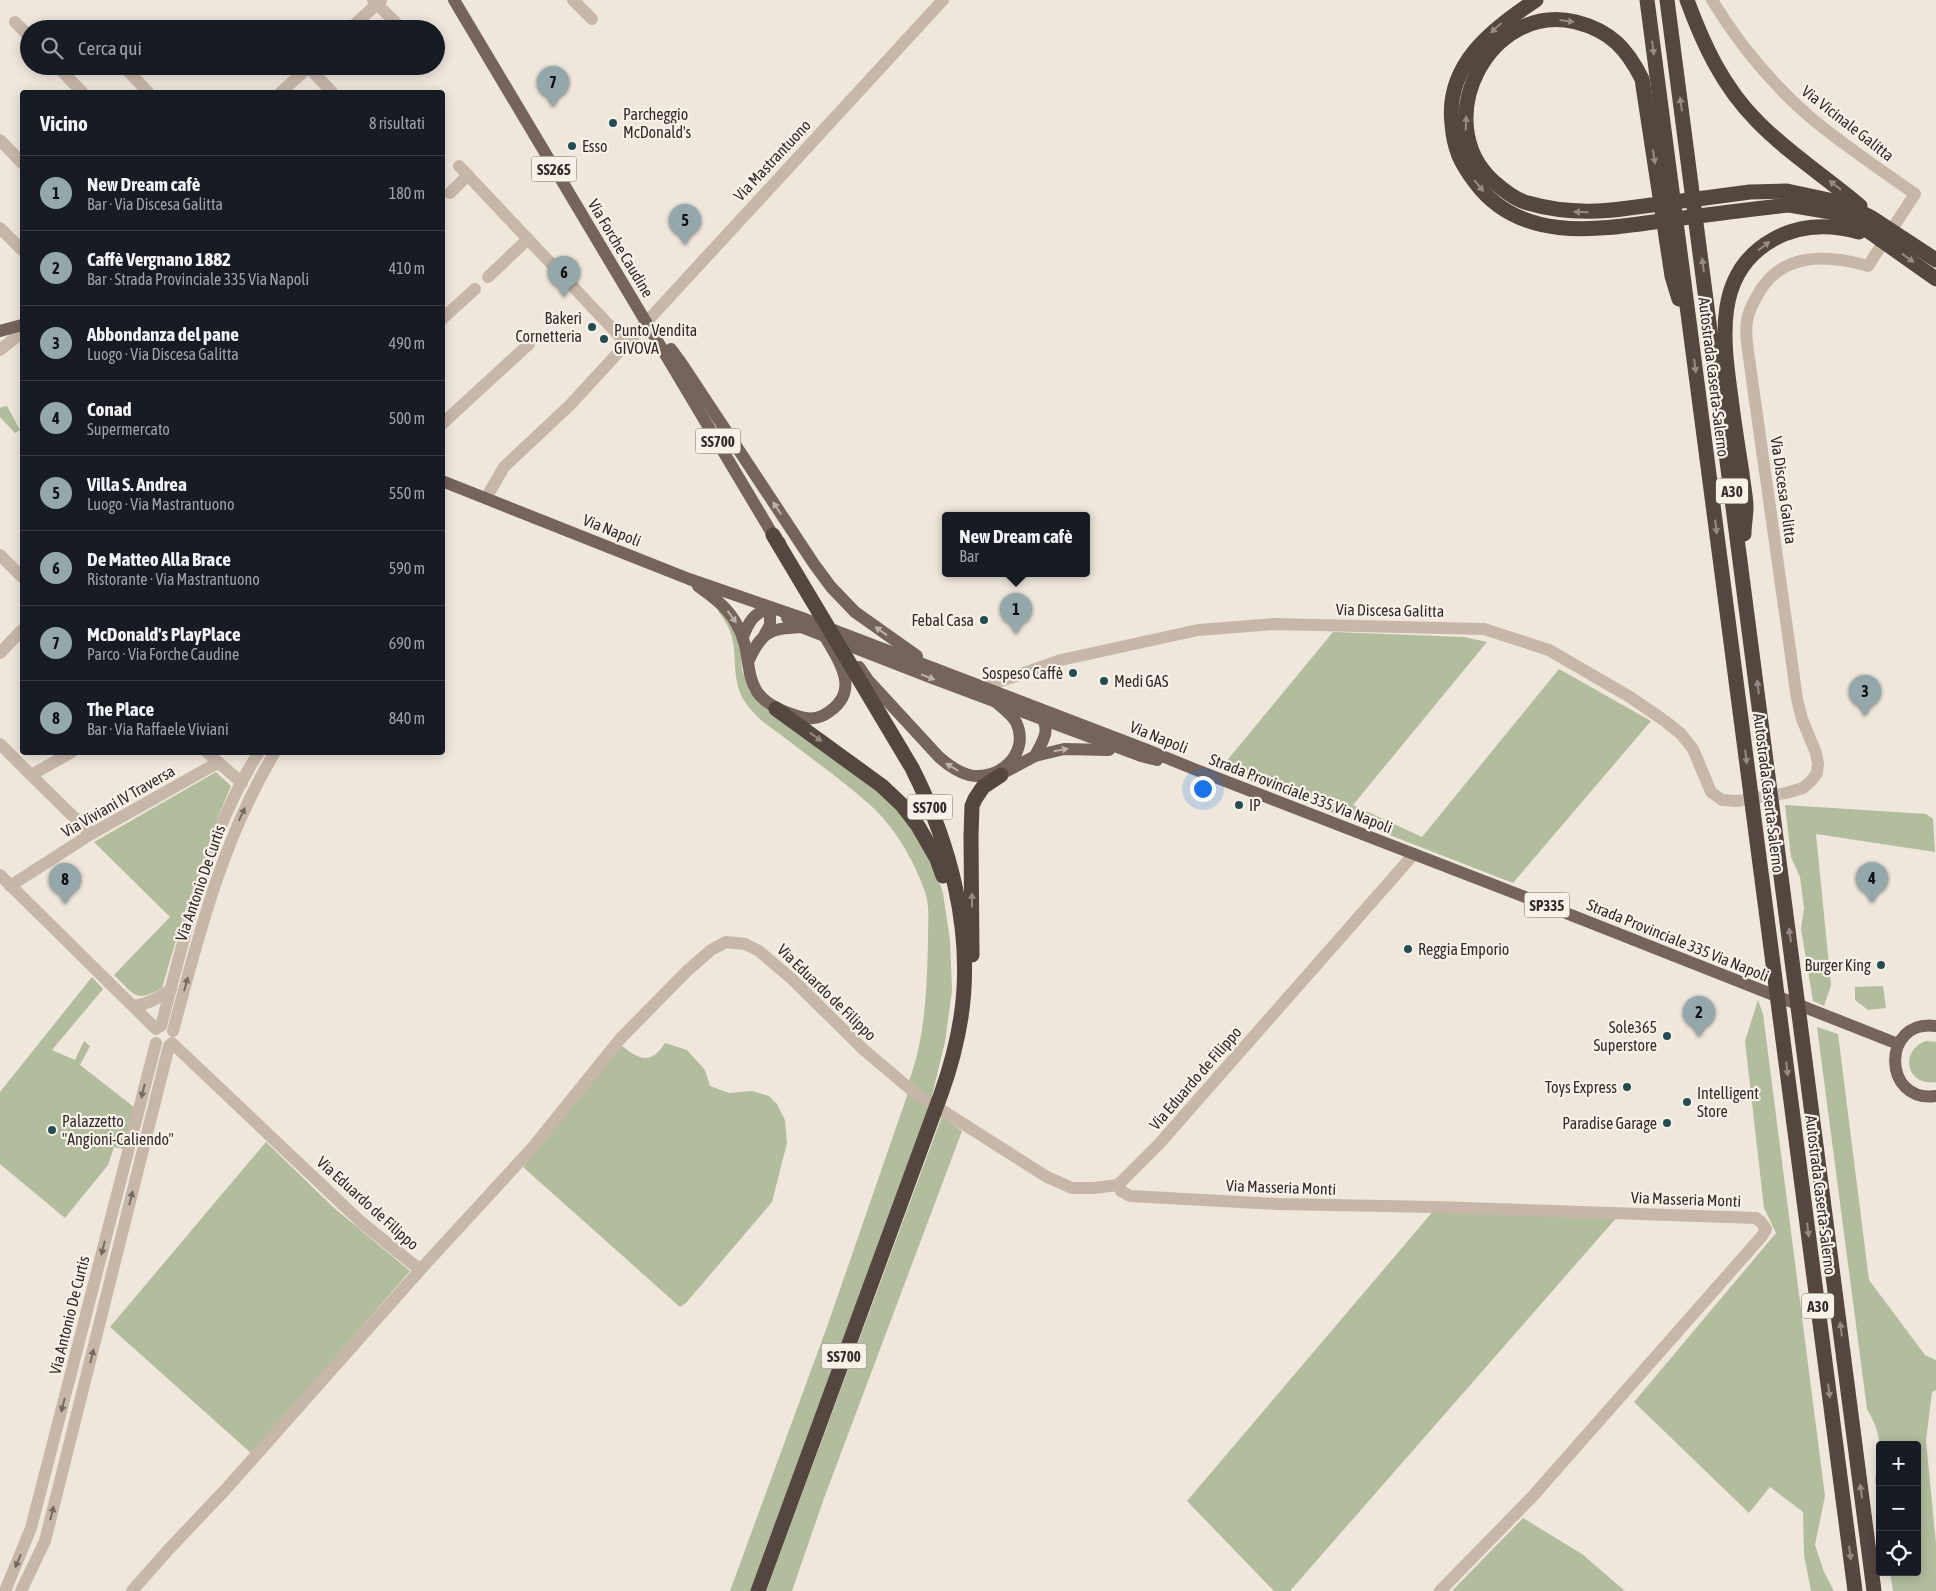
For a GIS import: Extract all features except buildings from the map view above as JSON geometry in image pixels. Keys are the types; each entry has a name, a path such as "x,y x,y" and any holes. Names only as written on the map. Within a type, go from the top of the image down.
{"highway":[{"path":"1536,0 1500,24 1480,43 1466,63 1455,89 1450,112 1454,143 1462,164 1481,190 1494,202 1518,218 1556,228 1631,225 1789,205 1831,212 1885,235 1936,260"},
{"name":"Autostrada Caserta-Salerno","path":"1647,0 1855,1591"},
{"name":"Autostrada Caserta-Salerno","path":"1668,0 1874,1591"},
{"path":"1687,0 1705,46 1720,73 1756,120 1779,142 1836,186 1885,235 1936,279"},
{"path":"1690,332 1672,276 1642,79 1627,52 1602,32 1569,20 1551,19 1535,22 1515,32 1482,61 1474,79 1467,108 1466,132 1472,156 1485,174 1502,190 1526,203 1581,213 1629,208 1750,192 1787,191 1843,203 1872,218 1885,235"},
{"path":"1741,560 1746,506 1725,356 1725,325 1728,299 1733,283 1750,258 1764,244 1787,232 1811,226 1841,227 1885,235"},
{"name":"SS700","path":"758,1591 950,1068 961,1017 964,975 960,914 940,835 923,792 912,768 773,534"},
{"path":"776,709 882,786 902,805 918,826 937,859 948,889 956,954 964,975"},
{"path":"963,1000 970,983 973,934 972,806 983,787 1001,775"}],"main road":[{"name":"Via Forche Caudine","path":"457,3 773,534"},
{"path":"648,324 682,364 831,587 855,612 935,668"},
{"path":"0,330 19,326"},
{"name":"Via Napoli","path":"445,482 689,579 805,619 1145,748 1194,769"},
{"path":"689,579 715,599 730,614 743,637 749,675 754,688 763,699 776,709 805,719 818,718 830,711 839,703 845,692 845,657"},
{"path":"743,637 749,622 755,614 770,608 770,625 754,648 748,662"},
{"name":"Via Napoli","path":"770,608 802,627 997,703 1141,756 1194,769"},
{"path":"765,634 776,630 802,627"},
{"path":"845,657 939,757 950,767 968,775 982,776 998,772 1009,764 1016,756 1020,747 1020,736 1016,722 997,703"},
{"path":"959,677 988,695 1037,713 1044,720 1047,726 1046,731 1035,756"},
{"path":"1001,775 1035,756 1064,749 1103,748 1141,756"},
{"name":"Strada Provinciale 335 Via Napoli","path":"1194,769 1898,1044"},
{"path":"1934,1025 1923,1026 1908,1032 1898,1044 1895,1052 1895,1069 1903,1084 1917,1094 1936,1096"}],"street":[{"path":"573,0 592,19"},
{"name":"Via Mastrantuono","path":"486,498 504,467 570,405 626,343 648,324 942,0"},
{"name":"Via Vicinale Galitta","path":"1712,0 1753,57 1788,97 1836,137 1915,194 1885,235"},
{"path":"359,20 377,1 394,20"},
{"path":"15,22 20,27"},
{"path":"66,75 80,90"},
{"path":"132,75 146,90"},
{"path":"283,90 301,75"},
{"path":"317,75 330,90"},
{"path":"0,140 20,161"},
{"path":"450,194 464,171 626,343"},
{"path":"0,228 20,248"},
{"name":"Via Discesa Galitta","path":"1786,793 1803,788 1811,781 1817,773 1818,764 1816,753 1802,719 1790,662 1748,351 1747,319 1754,300 1767,280 1776,272 1802,260 1831,258 1868,266 1885,235"},
{"path":"488,276 528,239"},
{"path":"445,317 475,289"},
{"path":"0,347 15,338 19,326"},
{"path":"445,421 529,344"},
{"path":"445,490 459,487"},
{"path":"0,555 20,575"},
{"name":"Via Discesa Galitta","path":"984,687 1061,660 1198,630 1274,624 1484,629 1549,650 1630,697 1681,734 1692,749 1711,792 1722,800 1736,801"},
{"path":"0,653 20,632"},
{"path":"0,744 91,834"},
{"path":"32,775 67,755"},
{"path":"210,755 242,783"},
{"name":"Via Antonio De Curtis","path":"166,1035 171,989 198,887 220,828 257,755"},
{"name":"Via Antonio De Curtis","path":"21,1591 45,1541 166,1035 211,892 236,828 273,755"},
{"name":"Via Viviani IV Traversa","path":"10,886 91,834 219,763"},
{"name":"Via Eduardo de Filippo","path":"0,875 134,1006 360,1221 421,1269 533,1147 620,1039 687,971 711,950 726,942 745,944 759,951 792,979 864,1050 915,1093 1047,1177 1072,1188 1118,1185 1159,1144 1414,854"},
{"path":"134,1006 143,1005 162,996 171,989"},
{"name":"Via Antonio De Curtis","path":"5,1591 31,1528 156,1043 153,1036 166,1035"},
{"name":"Via Masseria Monti","path":"1118,1185 1122,1191 1130,1196 1278,1204 1446,1207 1756,1218 1761,1222 1766,1229 1762,1236 1532,1497 1440,1591"},
{"path":"132,1591 169,1549 226,1490 421,1269"}],"green space":[{"path":"7,406 20,430 15,433 0,417 0,408"},
{"path":"721,609 730,621 741,650 742,670 749,691 763,706 860,774 900,811 931,858 943,893 950,940 952,991 945,1042 931,1100 908,1083 919,1048 926,992 928,909 927,898 920,880 902,844 878,813 848,787 763,721 746,703 740,693 736,679 733,641 718,611"},
{"path":"1333,632 1464,637 1487,642 1353,805 1422,837 1559,669 1651,721 1513,883 1220,769"},
{"path":"216,772 231,786 202,861 162,988 146,995 135,995 114,975 170,917 94,842"},
{"path":"1785,805 1926,814 1933,819 1935,852 1816,834 1831,985 1824,1006 1813,1001 1801,929 1804,908 1800,877 1791,857"},
{"path":"92,977 103,989 52,1050 75,1060 84,1041 90,1046 80,1065 134,1107 123,1149 114,1147 108,1165 65,1218 0,1164 0,1092"},
{"path":"1883,986 1886,1008 1868,1010 1855,1000 1855,987"},
{"path":"1758,1000 1763,1014 1825,1496 1815,1545 1824,1572 1834,1591 1811,1591 1804,1555 1803,1512 1770,1487 1749,1513 1634,1402 1776,1233 1764,1208 1745,1041"},
{"path":"1817,1027 1838,1034 1869,1280 1925,1355 1936,1360 1936,1390 1932,1392 1926,1441 1936,1544 1936,1591 1893,1591 1891,1576 1921,1576 1921,1441 1879,1441 1867,1409"},
{"path":"1926,1041 1936,1042 1936,1082 1926,1082 1918,1079 1910,1067 1909,1060 1912,1052 1917,1046"},
{"path":"665,1043 687,1050 705,1070 710,1086 729,1093 752,1091 769,1096 777,1104 785,1120 787,1143 772,1202 686,1303 680,1307 523,1167 622,1046 634,1055 645,1058 655,1055"},
{"path":"908,1093 929,1106 750,1591 730,1591 828,1324"},
{"path":"942,1116 962,1131 823,1501 792,1591 766,1591"},
{"path":"266,1142 333,1207 410,1271 252,1454 110,1327"},
{"path":"1435,1209 1618,1216 1290,1591 1274,1591 1187,1501"},
{"path":"1523,1518 1582,1554 1625,1591 1452,1591"}],"tunnel":[{"path":"1737,801 1786,793"}],"place":[{"name":"McDonald's PlayPlace","path":"553,107"},
{"name":"Parcheggio McDonald's","path":"613,123"},
{"name":"Esso","path":"572,146"},
{"name":"Villa S. Andrea","path":"685,245"},
{"name":"De Matteo Alla Brace","path":"564,297"},
{"name":"Bakerì Cornetteria","path":"592,327"},
{"name":"Punto Vendita GIVOVA","path":"604,339"},
{"name":"Febal Casa","path":"984,620"},
{"name":"New Dream cafè","path":"1016,634"},
{"name":"Sospeso Caffè","path":"1073,673"},
{"name":"Medi GAS","path":"1104,681"},
{"name":"Abbondanza del pane","path":"1865,716"},
{"name":"IP","path":"1239,805"},
{"name":"Conad","path":"1872,903"},
{"name":"The Place","path":"65,904"},
{"name":"Reggia Emporio","path":"1408,949"},
{"name":"Burger King","path":"1881,965"},
{"name":"Sole365 Superstore","path":"1667,1036"},
{"name":"Caffè Vergnano 1882","path":"1699,1037"},
{"name":"Toys Express","path":"1627,1087"},
{"name":"Intelligent Store","path":"1687,1102"},
{"name":"Paradise Garage","path":"1667,1123"},
{"name":"Palazzetto \"Angioni-Caliendo\"","path":"52,1130"}]}
